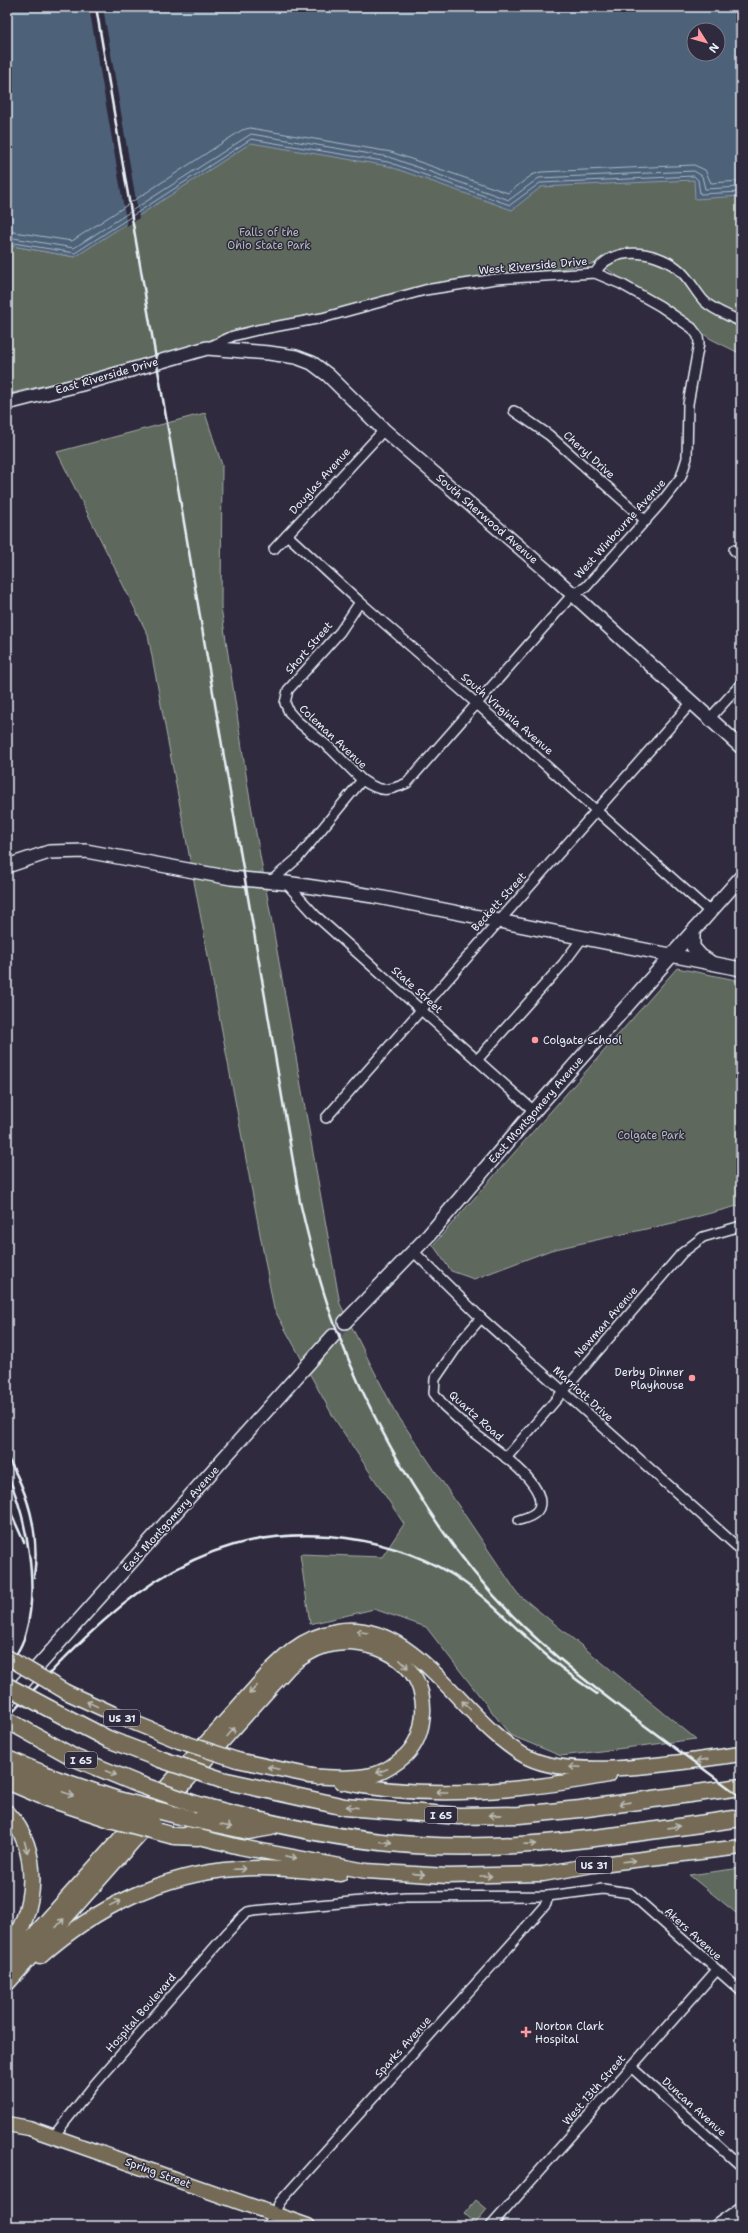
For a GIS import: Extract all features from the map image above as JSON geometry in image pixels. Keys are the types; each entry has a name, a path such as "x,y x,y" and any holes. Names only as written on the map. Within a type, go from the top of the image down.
{"highway":[{"name":"I 65","path":"7,1686 108,1739 160,1759 222,1780 345,1807 459,1816 519,1815 580,1809 741,1787"},
{"name":"I 65","path":"7,1720 74,1758 138,1784 198,1805 278,1825 381,1842 455,1846 543,1843 594,1838 741,1818"},
{"path":"7,1759 56,1779 114,1810 175,1833 198,1837"},
{"path":"7,1781 48,1798 114,1810 188,1818 248,1830 278,1825"},
{"path":"7,1813 24,1841 32,1871 30,1904 18,1935 7,1950"}],"main road":[{"path":"7,1965 272,1669 295,1648 326,1633 344,1630 360,1631 386,1638 401,1647 432,1670 489,1729 529,1758 567,1767 593,1768 656,1765"},
{"path":"7,1985 289,1667 315,1650 338,1643 368,1644 394,1655 413,1674 422,1695 423,1718 412,1747 398,1762 375,1774 335,1777 309,1776"},
{"name":"US 31","path":"7,1657 66,1692 125,1719 179,1741 237,1760 363,1787 441,1792 535,1786 656,1765 741,1754"},
{"path":"7,1768 51,1788 114,1810"},
{"name":"US 31","path":"198,1837 366,1871 447,1876 543,1874 593,1865 741,1847"},
{"path":"7,1985 53,1945 87,1920 137,1893 188,1876 236,1869 349,1874 366,1871"},
{"name":"Spring Street","path":"7,2124 29,2128 274,2222 308,2226"}],"street":[{"name":"West Riverside Drive","path":"207,348 233,336 322,318 425,290 496,279 595,273 599,266 610,258 625,254 649,254 676,268 694,285 704,301 719,312 741,322"},
{"name":"West Winbourne Avenue","path":"476,703 573,594 586,587 646,521 674,487 684,470 688,441 690,388 699,343 698,336 692,328 660,306 621,284 595,273"},
{"name":"East Riverside Drive","path":"7,403 82,384 207,348"},
{"name":"South Sherwood Avenue","path":"207,348 269,352 296,357 312,363 328,375 384,430 573,594 741,747"},
{"name":"Cheryl Drive","path":"514,411 549,435 646,521"},
{"name":"Douglas Avenue","path":"274,549 384,430"},
{"name":"South Virginia Avenue","path":"287,535 360,602 476,703 710,912"},
{"name":"Short Street","path":"289,712 285,703 288,690 340,632 360,602"},
{"path":"710,718 741,684"},
{"name":"Beckett Street","path":"326,1118 420,1009 692,702"},
{"name":"Coleman Avenue","path":"289,712 362,780 378,790 394,789 407,783 476,703"},
{"path":"270,882 298,858 362,780"},
{"path":"7,866 49,852 86,851 231,878 286,883 373,896 741,969"},
{"name":"East Montgomery Avenue","path":"346,1322 413,1251 534,1111 741,877"},
{"name":"State Street","path":"286,883 315,915 534,1111"},
{"path":"693,931 693,947 701,956 712,963"},
{"path":"477,1060 563,964 583,937"},
{"name":"Newman Avenue","path":"506,1458 642,1298 692,1244 703,1237 741,1226"},
{"name":"Marriott Drive","path":"413,1251 481,1318 741,1550"},
{"name":"Quartz Road","path":"481,1318 461,1341 435,1379 434,1393 444,1406 472,1432 524,1474 536,1488 540,1504 536,1513 519,1520"},
{"name":"East Montgomery Avenue","path":"7,1702 333,1336"},
{"name":"Akers Avenue","path":"548,1896 603,1889 630,1893 741,1991"},
{"name":"Hospital Boulevard","path":"53,2137 95,2084 228,1932 248,1912 405,1897 548,1896"},
{"name":"Sparks Avenue","path":"274,2222 280,2202 546,1904 548,1896"},
{"name":"West 13th Street","path":"491,2226 716,1970"},
{"name":"Duncan Avenue","path":"631,2067 741,2166"},
{"path":"717,2226 741,2210"}],"green space":[{"name":"Falls of the Ohio State Park","path":"37,23 741,115 741,354 711,339 598,263 425,290 207,348 7,394 7,245 75,257"},
{"path":"205,413 222,465 221,607 248,788 340,1304 394,1410 518,1594 696,1739 561,1756 510,1735 426,1627 374,1609 310,1624 300,1554 382,1557 404,1524 334,1418 274,1309 148,635 57,452"},
{"name":"Colgate Park","path":"677,968 741,981 741,1205 673,1223 551,1250 474,1279 451,1271 433,1245"},
{"path":"741,1868 741,1917 689,1875"},
{"path":"476,2200 487,2209 475,2224 464,2214"}],"water":[{"path":"7,7 741,7 741,196 695,199 694,180 541,187 512,210 388,166 251,143 75,257 7,245"}],"pier":[{"path":"89,7 103,7 139,218 127,226"}],"tunnel":[{"path":"333,1336 345,1322"}],"railway":[{"path":"96,7 300,1202 319,1276 333,1320 368,1403 412,1484 437,1523 464,1560 493,1595 549,1650 602,1694 741,1797"},
{"path":"7,1457 21,1485 31,1514 35,1545 34,1577"},
{"path":"7,1474 20,1510 29,1552 31,1573 30,1614 25,1637 7,1670"},
{"path":"7,1504 24,1542"},
{"path":"7,1718 75,1647 147,1586 187,1563 230,1546 277,1537 329,1536 362,1541 393,1548 439,1567 472,1588 549,1658 597,1694"}],"place":[{"name":"Colgate School","path":"535,1040"},
{"name":"Derby Dinner Playhouse","path":"692,1378"},
{"name":"Norton Clark Hospital","path":"526,2032"}]}
